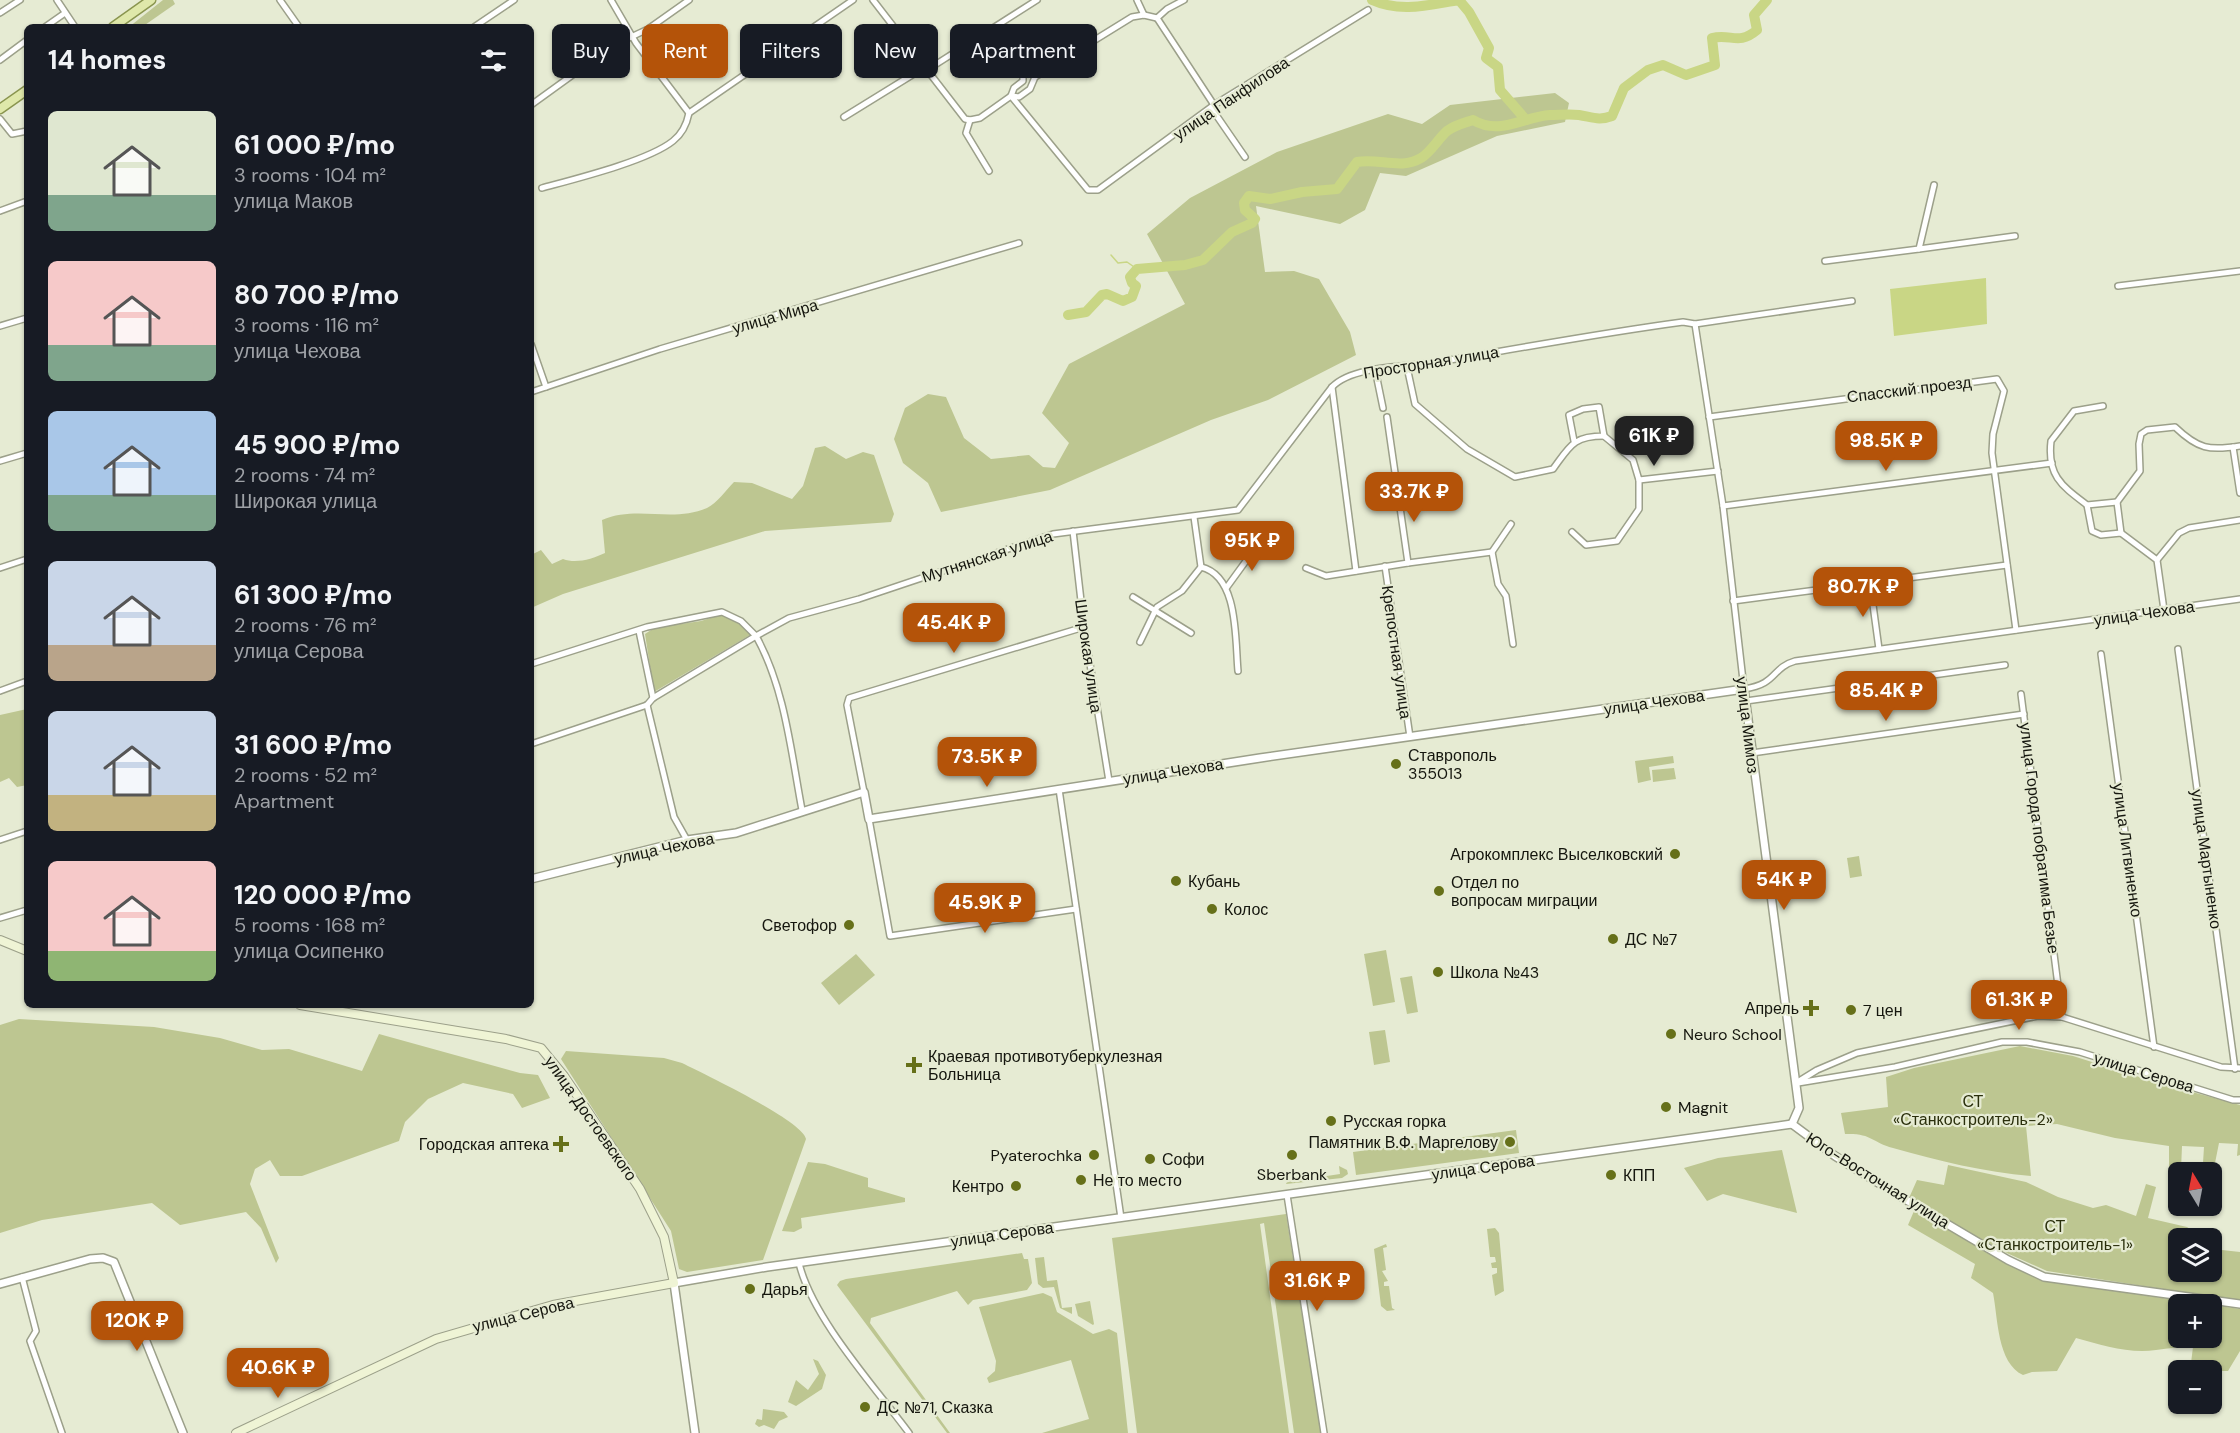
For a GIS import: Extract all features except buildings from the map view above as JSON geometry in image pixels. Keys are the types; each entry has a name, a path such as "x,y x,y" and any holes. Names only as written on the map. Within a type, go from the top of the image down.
{"main road":[{"path":"120,24 151,0"},
{"path":"0,109 24,92"},
{"path":"0,940 24,950"},
{"name":"улица Достоевского","path":"318,1008 506,1039 541,1048 564,1076 644,1197 664,1237 674,1283"},
{"name":"улица Серова","path":"236,1433 436,1339 553,1305 674,1283"}],"street":[{"path":"0,13 20,0"},
{"path":"57,0 73,24"},
{"path":"280,0 297,24"},
{"path":"499,0 504,7"},
{"path":"478,24 514,0"},
{"path":"542,188 616,166 673,141 687,124 688,113 632,36 611,0"},
{"path":"534,103 614,45 648,29 688,0"},
{"path":"688,113 853,0"},
{"path":"873,0 892,24"},
{"path":"1001,24 1037,0"},
{"path":"1137,0 1144,15"},
{"path":"1157,18 1167,9 1184,0"},
{"name":"улица Панфилова","path":"1011,96 1088,190 1098,190 1213,107 1368,10"},
{"path":"49,24 65,13"},
{"path":"934,78 965,119 981,118 1011,96 1014,88 1132,17 1144,15 1157,18 1245,157"},
{"path":"0,60 24,42"},
{"path":"844,117 909,78"},
{"path":"1011,96 1019,97 1030,89 1029,80"},
{"path":"0,119 12,134 24,132"},
{"path":"970,120 966,133 989,171"},
{"path":"1919,249 1934,184"},
{"path":"0,211 24,202"},
{"path":"1825,261 2015,236"},
{"name":"улица Мира","path":"534,391 660,349 1019,243"},
{"path":"2118,286 2240,271"},
{"name":"Просторная улица","path":"1073,531 1194,518 1238,510 1332,387 1344,379 1375,369 1407,367 1561,339 1683,322 1695,324 1852,300"},
{"path":"0,326 24,319"},
{"name":"улица Мимоз","path":"1695,324 1723,506 1752,753 1796,1083 1799,1108 1792,1124"},
{"path":"534,353 546,387"},
{"path":"1407,367 1414,404 1467,449 1515,477 1553,469 1574,441 1591,436 1604,436 1633,460 1640,480 1639,509 1617,541 1586,544 1572,532"},
{"path":"1375,369 1383,408"},
{"name":"Спасский проезд","path":"1709,417 1990,379 2001,382 2003,399 1992,434 1994,470"},
{"path":"1332,387 1356,571"},
{"path":"2103,406 2079,410 2070,415 2051,441 2052,463 2057,481 2087,506 2092,531 2101,535 2121,533 2157,560 2164,610"},
{"path":"1574,441 1569,415 1583,409 1599,407 1604,436"},
{"name":"Крепостная улица","path":"1306,568 1326,576 1408,563 1387,417"},
{"path":"2121,533 2117,502 2140,471 2139,439 2147,430 2175,427 2198,446 2218,449 2237,447 2240,493"},
{"path":"0,461 24,454"},
{"path":"1723,506 2052,463"},
{"path":"1994,470 2016,630"},
{"path":"1640,480 1718,471"},
{"path":"2087,506 2117,502"},
{"path":"1140,642 1154,612 1182,591 1201,567 1194,518"},
{"path":"2157,560 2179,533 2189,528 2240,519"},
{"path":"1511,524 1492,552 1498,584 1506,596 1513,644"},
{"name":"Широкая улица","path":"1073,531 1084,627 1109,781"},
{"name":"Мутнянская улица","path":"647,705 653,698 789,618 859,599 1034,539 1073,531"},
{"path":"1227,587 1259,543"},
{"path":"1408,563 1492,552"},
{"path":"0,568 24,560"},
{"path":"1733,600 2007,565"},
{"path":"1201,567 1207,569 1227,587 1238,671"},
{"name":"Крепостная улица","path":"1385,567 1410,737"},
{"path":"1870,583 1879,649"},
{"path":"1133,597 1191,633"},
{"name":"улица Чехова","path":"869,819 1109,781 1744,689 1766,684 1782,668 1795,661 2240,599"},
{"path":"534,663 647,627 722,612 741,621 756,636 774,678 784,712 802,810"},
{"path":"1076,909 892,936 888,933 869,819 846,705 849,698 855,694 1084,627"},
{"path":"639,631 653,698"},
{"name":"улица Мартыненко","path":"2178,649 2238,1068"},
{"name":"улица Литвиненко","path":"2101,654 2154,1047"},
{"path":"1746,701 2005,665"},
{"path":"0,691 24,682"},
{"name":"улица Города побратима Безье","path":"2021,694 2062,1017"},
{"path":"534,743 647,705 674,817 687,840"},
{"path":"1752,753 2024,714"},
{"path":"1059,789 1121,1218"},
{"name":"улица Чехова","path":"534,878 687,840 736,833 864,792"},
{"path":"0,840 24,832"},
{"path":"0,918 24,911"},
{"name":"улица Серова","path":"1796,1083 1817,1070 1857,1053 2038,1016 2062,1017 2221,1067 2238,1068"},
{"name":"улица Серова","path":"1796,1083 1895,1067 2001,1042 2027,1042 2080,1052 2233,1100 2240,1100"},
{"name":"улица Серова","path":"674,1283 799,1263 1792,1124"},
{"name":"Юго-Восточная улица","path":"1792,1124 1834,1156 1898,1196 2008,1260 2044,1277 2240,1304"},
{"path":"1287,1195 1324,1433"},
{"path":"0,1284 90,1259 103,1258 114,1262 183,1433"},
{"path":"799,1263 803,1280 830,1326 909,1433"},
{"path":"22,1277 36,1331 30,1341 62,1433"},
{"path":"674,1283 695,1433"}],"green space":[{"path":"163,0 173,0 175,4 146,24 133,24"},
{"path":"1555,93 1569,103 1565,122 1497,136 1406,176 1380,173 1365,210 1340,224 1256,206 1265,272 1294,271 1319,279 1350,332 1356,355 1268,400 1211,420 1050,490 941,512 928,483 903,463 894,439 905,408 928,394 946,397 964,438 991,459 1029,455 1043,467 1055,468 1069,443 1042,413 1069,364 1185,304 1147,234 1190,198 1277,152 1388,114 1422,124 1450,105"},
{"path":"825,446 846,459 863,452 874,455 894,514 891,522 765,531 563,594 534,607 534,554 541,550 552,564 563,559 579,561 595,557 605,553 602,520 628,514 694,512 711,506 734,482 752,483 792,499 803,486 815,448"},
{"path":"723,614 736,619 750,635 654,692 645,634 654,628 701,621"},
{"path":"24,710 24,786 17,787 9,778 0,782 0,715"},
{"path":"1673,756 1674,763 1649,767 1651,780 1638,783 1635,761"},
{"path":"1674,768 1676,779 1653,782 1652,770"},
{"path":"1859,856 1862,876 1850,878 1847,858"},
{"path":"1386,950 1395,1002 1373,1006 1364,954"},
{"path":"856,954 875,975 839,1005 821,983"},
{"path":"1412,976 1418,1012 1407,1014 1400,978"},
{"path":"19,1019 154,1027 220,1038 262,1050 289,1049 362,1071 379,1034 520,1073 538,1075 550,1098 522,1108 513,1094 463,1083 428,1099 405,1122 399,1141 302,1176 280,1176 270,1160 255,1169 250,1184 279,1258 276,1263 261,1228 246,1212 180,1225 152,1203 42,1220 0,1233 0,1025"},
{"path":"1385,1030 1390,1062 1374,1065 1369,1032"},
{"name":"СТ «Станкостроитель-2»","path":"2020,1046 2073,1056 2240,1105 2240,1155 2237,1156 2238,1144 2219,1143 2215,1162 2203,1162 2204,1147 2182,1146 2181,1162 2169,1162 2169,1146 2115,1138 2057,1124 2026,1126 2031,1176 1944,1162 1886,1146 1866,1136 1845,1134 1841,1113 1888,1107 1886,1077 1914,1068"},
{"path":"566,1051 664,1058 682,1063 751,1098 801,1131 806,1139 763,1260 687,1272 679,1269 671,1231 561,1059"},
{"path":"1516,1130 1519,1153 1356,1175 1353,1152"},
{"path":"1782,1150 1797,1213 1723,1194 1707,1201 1684,1168 1718,1158"},
{"path":"808,1162 825,1164 868,1178 868,1187 905,1198 905,1202 801,1218 802,1228 794,1232 782,1231"},
{"name":"СТ «Станкостроитель-1»","path":"1948,1165 2026,1182 2058,1197 2093,1208 2106,1205 2136,1216 2146,1184 2156,1187 2148,1218 2188,1228 2168,1228 2168,1282 2222,1282 2222,1250 2240,1252 2240,1301 2222,1298 2222,1294 2195,1294 2047,1271 2000,1250 1909,1198 1917,1180 1944,1185"},
{"path":"1339,1166 1347,1170 1348,1174 1342,1178 1286,1184 1340,1174"},
{"name":"СТ «Станкостроитель-1»","path":"1914,1211 2043,1281 2168,1299 2168,1348 2174,1348 2136,1351 2076,1338 2057,1371 2032,1372 2023,1375 2014,1369 2003,1350 1993,1293 1971,1278 1975,1264 1908,1225"},
{"path":"1286,1214 1321,1433 1294,1433 1264,1223 1260,1224 1289,1433 1137,1433 1112,1238"},
{"path":"1495,1228 1499,1233 1504,1291 1495,1296 1492,1275 1497,1273 1497,1268 1492,1268 1491,1263 1496,1262 1495,1257 1490,1257 1487,1229"},
{"path":"1386,1244 1387,1247 1383,1248 1386,1270 1382,1271 1388,1281 1384,1282 1384,1286 1389,1286 1392,1308 1395,1310 1387,1311 1381,1306 1374,1249"},
{"path":"1022,1253 1024,1259 1028,1259 1032,1283 1027,1290 973,1300 968,1305 957,1291 871,1318 870,1323 950,1433 947,1433 837,1285 846,1279"},
{"path":"1044,1257 1047,1281 1057,1280 1062,1308 1072,1307 1072,1314 1060,1308 1054,1287 1043,1288 1038,1284 1035,1258"},
{"path":"1043,1293 1052,1297 1057,1312 1093,1334 1109,1329 1117,1333 1128,1433 1042,1433 1089,1419 1071,1360 989,1383 987,1378 995,1371 996,1361 979,1307"},
{"path":"1090,1301 1093,1325 1078,1316 1075,1304"},
{"name":"СТ «Станкостроитель-1»","path":"2222,1306 2240,1309 2240,1351 2228,1371 2222,1371 2222,1360 2191,1360 2193,1348 2222,1348"},
{"path":"813,1359 818,1361 826,1375 822,1389 796,1406 788,1402 796,1380 808,1390 819,1374"},
{"path":"763,1409 784,1412 788,1417 779,1421 774,1429 764,1425 759,1427 755,1424 757,1419 762,1420"}],"shaded area":[{"path":"1986,278 1987,324 1894,336 1890,289"}],"waterway":[{"path":"1372,0 1404,7 1459,0 1469,12 1489,48 1486,58 1498,67 1500,90 1526,120"},
{"path":"1068,315 1086,312 1102,295 1107,294 1123,301 1132,297 1136,286 1130,277 1137,269 1185,265 1203,260 1232,232 1252,223 1255,219 1245,210 1244,203 1249,196 1270,199 1302,192 1337,189 1357,162 1406,163 1413,161 1428,152 1447,131 1473,120 1492,126 1502,126 1550,115 1599,118 1612,116 1624,88 1648,70 1663,65 1686,75 1715,65 1712,38 1739,38 1750,35 1757,30 1754,15 1767,0"},
{"path":"1111,255 1118,263 1127,262 1137,269"}],"place":[{"name":"Ставрополь 355013","path":"1396,764"},
{"name":"Агрокомплекс Выселковский","path":"1675,854"},
{"name":"Кубань","path":"1176,881"},
{"name":"Отдел по вопросам миграции","path":"1439,891"},
{"name":"Колос","path":"1212,909"},
{"name":"Светофор","path":"849,925"},
{"name":"ДС №7","path":"1613,939"},
{"name":"Школа №43","path":"1438,972"},
{"name":"Апрель","path":"1811,1008"},
{"name":"7 цен","path":"1851,1010"},
{"name":"Neuro School","path":"1671,1034"},
{"name":"Краевая противотуберкулезная Больница","path":"914,1065"},
{"name":"Magnit","path":"1666,1107"},
{"name":"Русская горка","path":"1331,1121"},
{"name":"Памятник В.Ф. Маргелову","path":"1510,1142"},
{"name":"Городская аптека","path":"561,1144"},
{"name":"Pyaterochka","path":"1094,1155"},
{"name":"Sberbank","path":"1292,1155"},
{"name":"Софи","path":"1150,1159"},
{"name":"КПП","path":"1611,1175"},
{"name":"Не то место","path":"1081,1180"},
{"name":"Кентро","path":"1016,1186"},
{"name":"Дарья","path":"750,1289"},
{"name":"ДС №71, Сказка","path":"865,1407"}]}
